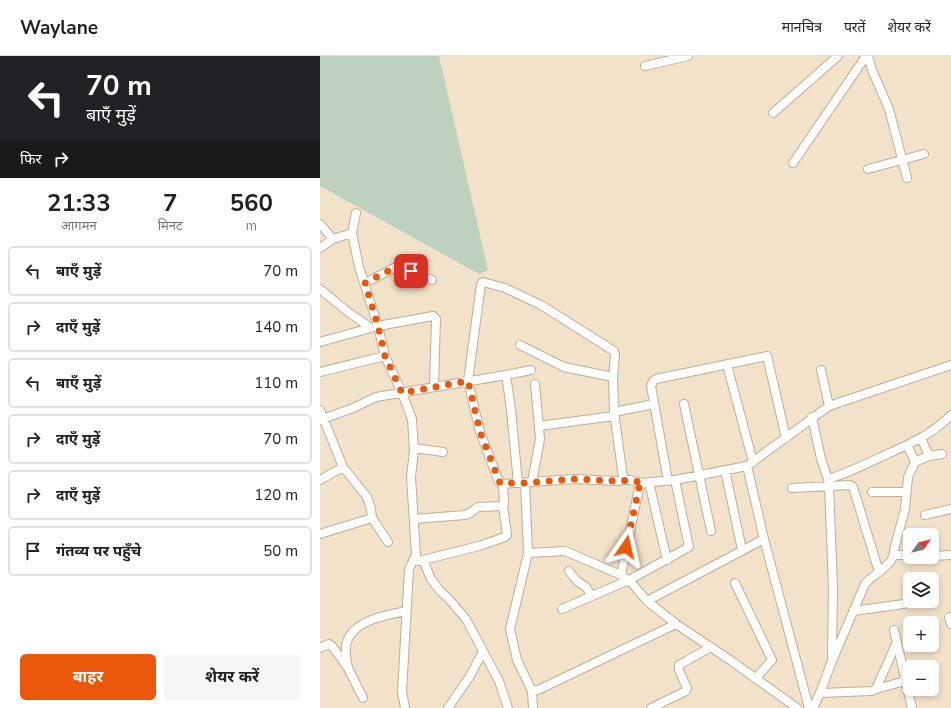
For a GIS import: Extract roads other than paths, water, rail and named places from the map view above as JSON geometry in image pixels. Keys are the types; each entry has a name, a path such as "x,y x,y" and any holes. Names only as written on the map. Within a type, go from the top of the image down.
{"street":[{"path":"645,66 654,60 688,56"},
{"path":"773,113 838,56"},
{"path":"867,56 889,109 907,178"},
{"path":"793,163 867,56"},
{"path":"868,169 924,154"},
{"path":"356,213 352,233 359,267 365,283 375,327 385,356 412,419 414,448 412,477 416,554 409,569 402,692 405,708"},
{"path":"320,224 333,239"},
{"path":"320,248 333,239 352,233"},
{"path":"365,283 396,267 401,267 432,280"},
{"path":"622,480 623,477 614,414 613,377 615,354 610,348 541,305 505,288 484,282 481,284 468,381 480,432 499,482 504,484 574,479 619,481 630,480 646,483 700,475 750,464 829,406 951,365"},
{"path":"320,289 348,312 375,327"},
{"path":"320,342 375,327 430,316 435,317 434,387"},
{"path":"520,345 564,367 613,377"},
{"path":"320,372 385,356"},
{"path":"562,609 629,580 688,549 689,546 654,404 651,386 653,381 766,356 786,438"},
{"path":"727,365 750,464 764,539 809,708"},
{"path":"322,420 376,397 530,370"},
{"path":"821,370 829,406"},
{"path":"506,375 525,483 528,553 510,629 517,660 532,691 533,708"},
{"path":"525,483 534,465 540,445 535,384"},
{"path":"539,426 614,414 654,404"},
{"path":"684,404 711,531"},
{"path":"320,410 322,420 343,467 367,497 370,503 372,518 388,542"},
{"path":"829,483 921,438 947,420 951,415"},
{"path":"812,417 829,483 833,588 832,660"},
{"path":"921,438 930,456"},
{"path":"907,445 915,462"},
{"path":"414,448 444,452"},
{"path":"813,708 865,584 870,578 885,567 894,553 905,509 908,477 915,462 930,456 942,454"},
{"path":"320,480 343,467"},
{"path":"726,470 742,550"},
{"path":"646,483 667,560"},
{"path":"621,576 639,488 646,483"},
{"path":"792,488 829,483 850,485 854,489 862,512 879,572"},
{"path":"412,563 479,546 507,536 503,506 504,484"},
{"path":"872,492 906,492"},
{"path":"414,519 465,515 478,507 503,506"},
{"path":"925,515 951,509"},
{"path":"320,534 372,518"},
{"path":"647,601 764,539"},
{"path":"528,553 565,551 629,580 647,601 676,624 756,678 797,708"},
{"path":"894,553 897,555 903,555"},
{"path":"939,556 951,555"},
{"path":"423,560 431,579 440,592 447,597 466,619 499,681 508,708"},
{"path":"569,571 577,581 586,587 591,596"},
{"path":"735,583 772,660 756,678"},
{"path":"853,611 903,604"},
{"path":"348,668 346,644 357,628 378,617 407,611"},
{"path":"532,691 538,690 676,624"},
{"path":"894,630 903,673"},
{"path":"320,648 326,644 331,645 348,668 363,698"},
{"path":"876,690 896,644"},
{"path":"651,708 686,691 687,688 679,670 679,665 710,647"},
{"path":"448,708 470,676 483,651"},
{"path":"820,693 872,691 903,682"},
{"path":"909,696 912,708"}]}
